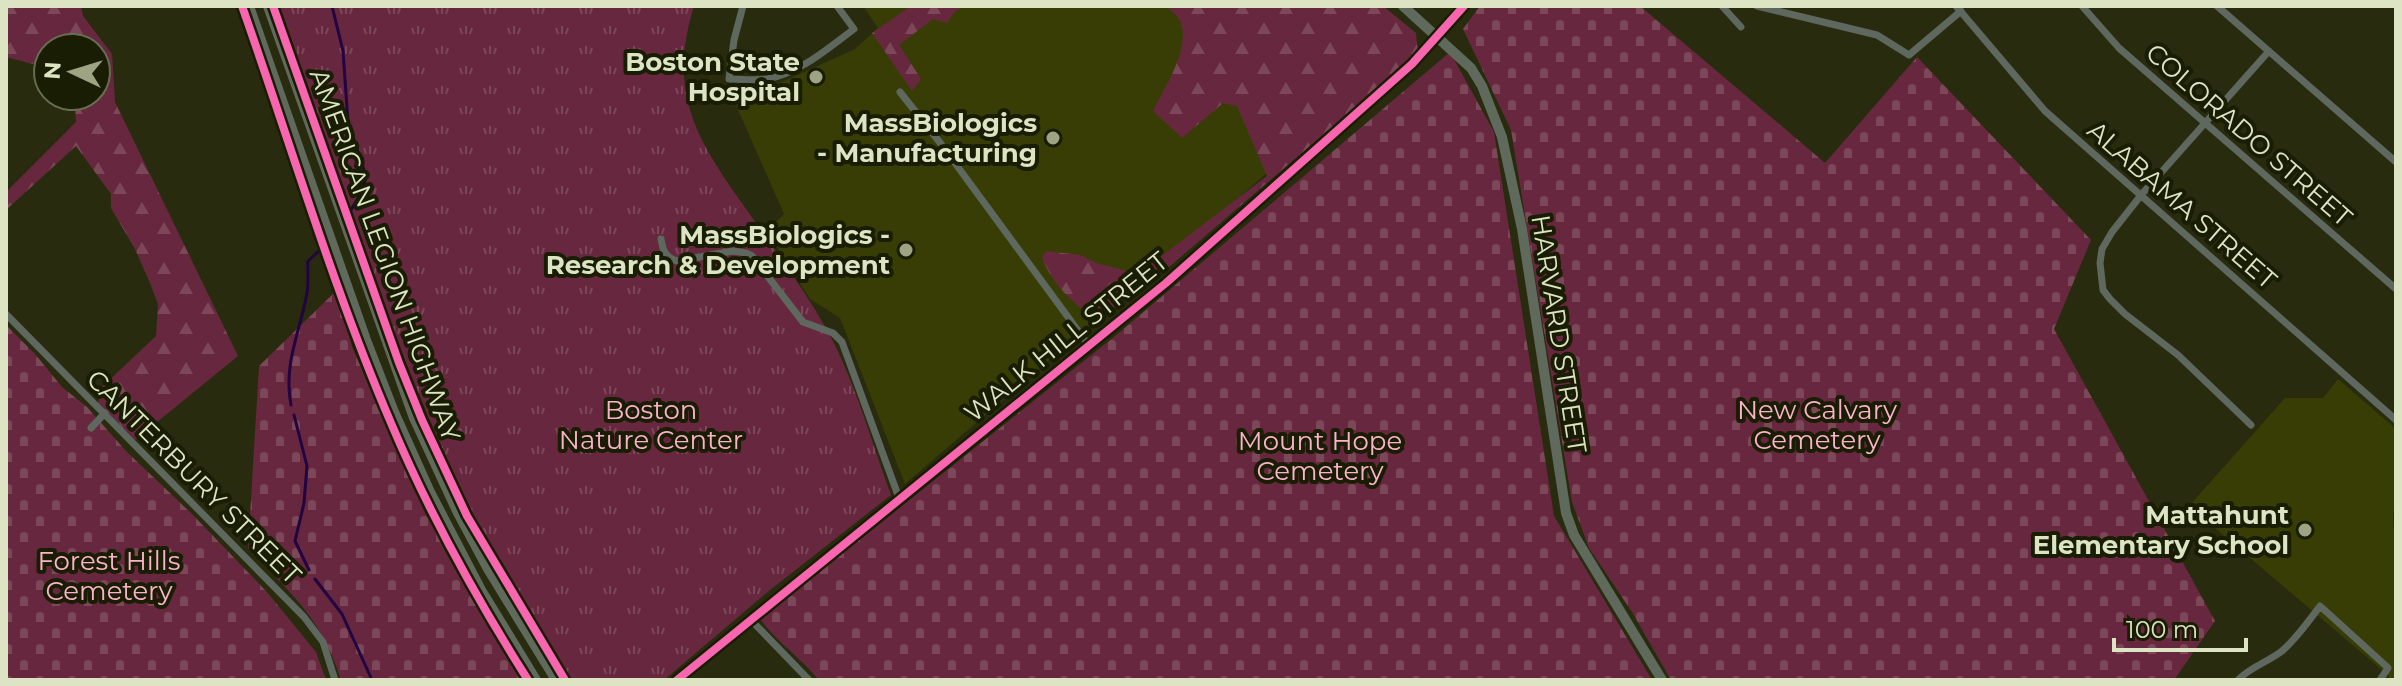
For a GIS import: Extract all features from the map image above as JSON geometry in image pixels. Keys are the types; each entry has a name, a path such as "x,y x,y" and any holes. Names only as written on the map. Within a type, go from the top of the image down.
{"main road":[{"name":"AMERICAN LEGION HIGHWAY","path":"249,6 394,412 430,492 481,590 536,680"},
{"name":"AMERICAN LEGION HIGHWAY","path":"268,6 414,418 488,569 556,680"},
{"name":"HARVARD STREET","path":"1403,6 1414,10 1436,36 1471,68 1482,86 1502,137 1522,229 1560,486 1574,535 1662,680"},
{"name":"WALK HILL STREET","path":"677,680 1090,347 1357,115 1412,64 1464,6"}],"street":[{"path":"743,6 734,40 729,79 766,79 795,70 854,29 837,6"},
{"path":"1722,6 1741,27"},
{"path":"1757,6 1877,35 1909,55 1959,9"},
{"name":"COLORADO STREET","path":"2082,6 2119,48 2396,289"},
{"path":"2217,6 2396,162"},
{"name":"ALABAMA STREET","path":"1959,9 2045,111 2396,420"},
{"path":"2251,425 2178,355 2125,314 2103,290 2100,263 2102,249 2142,194 2269,51"},
{"path":"900,92 1090,347"},
{"path":"661,239 668,258 677,261 733,251 752,256 803,322 833,333 842,342 899,498"},
{"name":"CANTERBURY STREET","path":"6,314 304,617 323,642 335,680"},
{"path":"91,428 105,413"},
{"path":"2238,680 2297,637 2320,606 2388,668 2380,680"},
{"path":"750,619 809,680"},
{"path":"2245,673 2254,680"}],"shaded area":[{"path":"863,6 1170,6 1288,155 905,484 840,318 810,299 767,231 784,214 735,103 855,49 878,28"},
{"name":"Mattahunt Elementary School","path":"2338,379 2396,429 2396,508 2393,525 2396,537 2396,680 2386,680 2389,676 2189,506 2285,398 2323,398"}],"green space":[{"path":"6,6 81,6 83,16 95,32 32,32 32,64 6,57"},
{"name":"Boston Nature Center","path":"279,6 694,6 686,38 684,66 692,117 715,164 827,330 854,390 891,495 770,590 664,680 570,680 521,602 477,521 438,438 370,267"},
{"path":"911,6 966,6 955,11 947,23 933,19 899,45 921,79 912,91 872,33"},
{"path":"1164,6 1383,6 1416,33 1418,53 1140,292 1094,318 1057,284 1042,257 1047,251 1080,255 1096,263 1138,274 1267,176 1237,106 1223,103 1182,138 1153,111 1174,71 1183,41 1182,27 1176,15"},
{"name":"New Calvary Cemetery","path":"1480,6 1640,6 1825,163 1917,57 2091,240 2054,329 2215,621 2174,680 1671,680 1632,612 1589,548 1572,502 1511,130 1463,29"},
{"name":"Mount Hope Cemetery","path":"1450,52 1494,132 1554,516 1652,680 819,680 760,619 1114,337"},
{"path":"112,54 115,102 238,356 135,440 98,403 102,387 156,336 158,304 135,249 111,208 111,194 76,146 6,210 6,192 76,122 75,112 112,112"},
{"path":"336,291 352,347 426,515 529,680 341,680 315,623 248,549 259,366"},
{"name":"Forest Hills Cemetery","path":"6,325 62,387 87,407 127,452 266,591 316,652 326,680 6,680"}],"waterway":[{"path":"332,6 343,51 348,122 366,176 363,190 351,210"},
{"path":"291,405 289,376 307,293 308,261 321,249"},
{"path":"294,415 307,466 304,503 295,541 309,570"},
{"path":"315,579 342,614 372,680"}],"cycle path":[{"path":"242,6 331,268 391,423 454,554 528,680"},
{"path":"273,6 422,420 467,516 565,680"},
{"path":"677,680 1166,283 1412,64 1464,6"}],"place":[{"name":"Boston State Hospital","path":"816,77"},
{"name":"MassBiologics - Manufacturing","path":"1053,138"},
{"name":"MassBiologics - Research & Development","path":"906,250"},
{"name":"Mattahunt Elementary School","path":"2305,530"}]}
